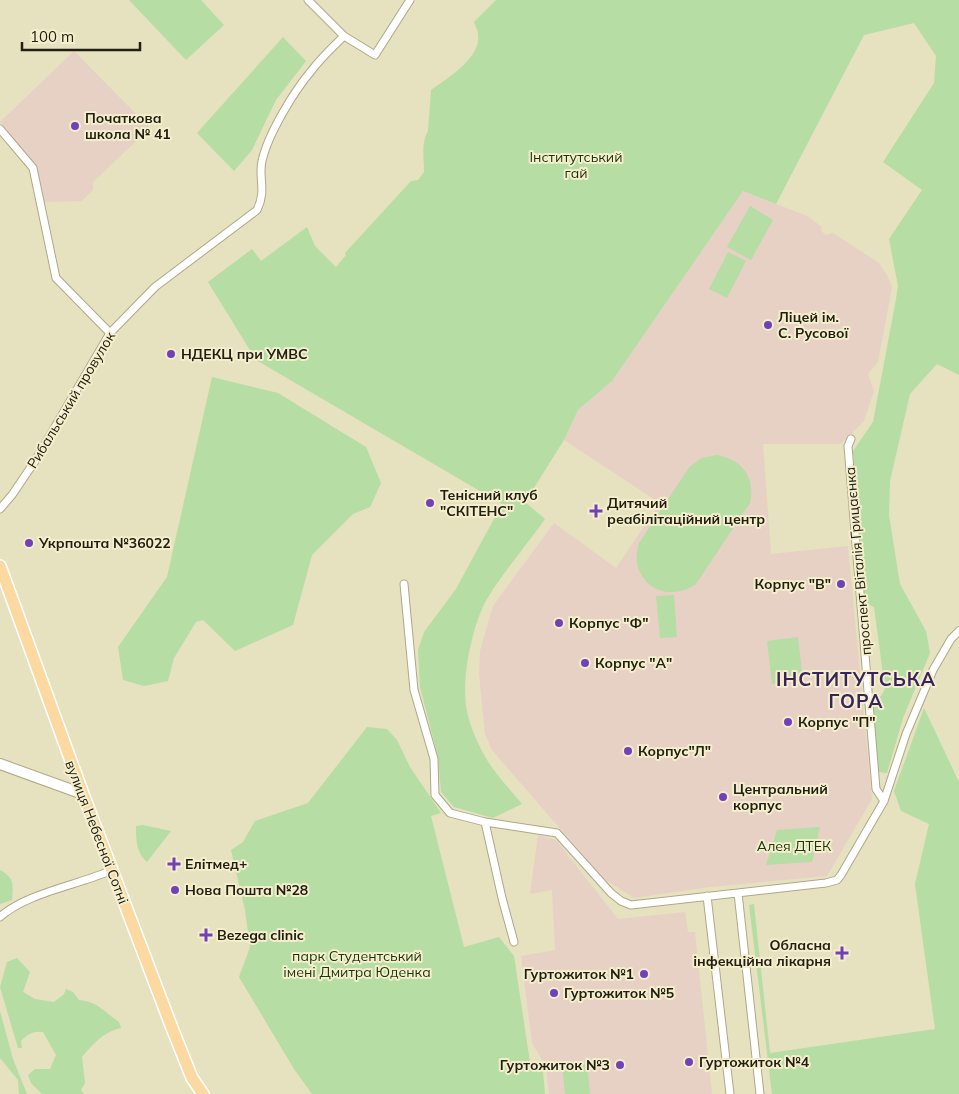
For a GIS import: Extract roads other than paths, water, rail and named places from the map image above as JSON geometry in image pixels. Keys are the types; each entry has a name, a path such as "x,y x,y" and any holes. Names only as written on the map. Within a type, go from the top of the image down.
{"main road":[{"name":"вулиця Небесної Сотні","path":"0,566 112,870 192,1078 203,1094"}],"street":[{"path":"308,0 344,36 375,55 410,0"},
{"name":"Рибальський провулок","path":"0,509 35,461 110,333 156,287 257,210 263,188 262,162 274,128 312,69 344,36"},
{"path":"0,129 33,168 56,278 110,333"},
{"name":"проспект Віталія Грицаєнка","path":"851,440 848,446 876,789 884,801"},
{"path":"404,584 414,690 434,759 435,795 450,812 485,822 557,833 611,893 621,901 631,904 826,883 837,880 884,801 906,734 933,670 951,639 959,631"},
{"path":"0,764 83,794"},
{"path":"485,822 514,942"},
{"path":"0,917 7,911 36,898 112,870"},
{"path":"738,893 760,1094"},
{"path":"707,896 730,1094"}],"place":[{"name":"Початкова школа № 41","path":"75,126"},
{"name":"Ліцей ім. С. Русової","path":"768,325"},
{"name":"НДЕКЦ при УМВС","path":"171,354"},
{"name":"Тенісний клуб \"СКІТЕНС\"","path":"430,503"},
{"name":"Дитячий реабілітаційний центр","path":"596,511"},
{"name":"Укрпошта №36022","path":"29,543"},
{"name":"Корпус \"В\"","path":"841,584"},
{"name":"Корпус \"Ф\"","path":"559,623"},
{"name":"Корпус \"А\"","path":"585,663"},
{"name":"Корпус \"П\"","path":"788,722"},
{"name":"Корпус\"Л\"","path":"628,751"},
{"name":"Центральний корпус","path":"723,797"},
{"name":"Елітмед+","path":"174,864"},
{"name":"Нова Пошта №28","path":"175,890"},
{"name":"Bezega clinic","path":"206,935"},
{"name":"Обласна інфекційна лікарня","path":"842,953"},
{"name":"Гуртожиток №1","path":"644,974"},
{"name":"Гуртожиток №5","path":"554,993"},
{"name":"Гуртожиток №4","path":"689,1062"},
{"name":"Гуртожиток №3","path":"620,1065"}],"district":[{"name":"ІНСТИТУТСЬКА ГОРА","path":"856,690"}],"park label":[{"name":"Інститутський гай","path":"576,166"},
{"name":"Алея ДТЕК","path":"794,846"},
{"name":"парк Студентський імені Дмитра Юденка","path":"357,964"}]}
